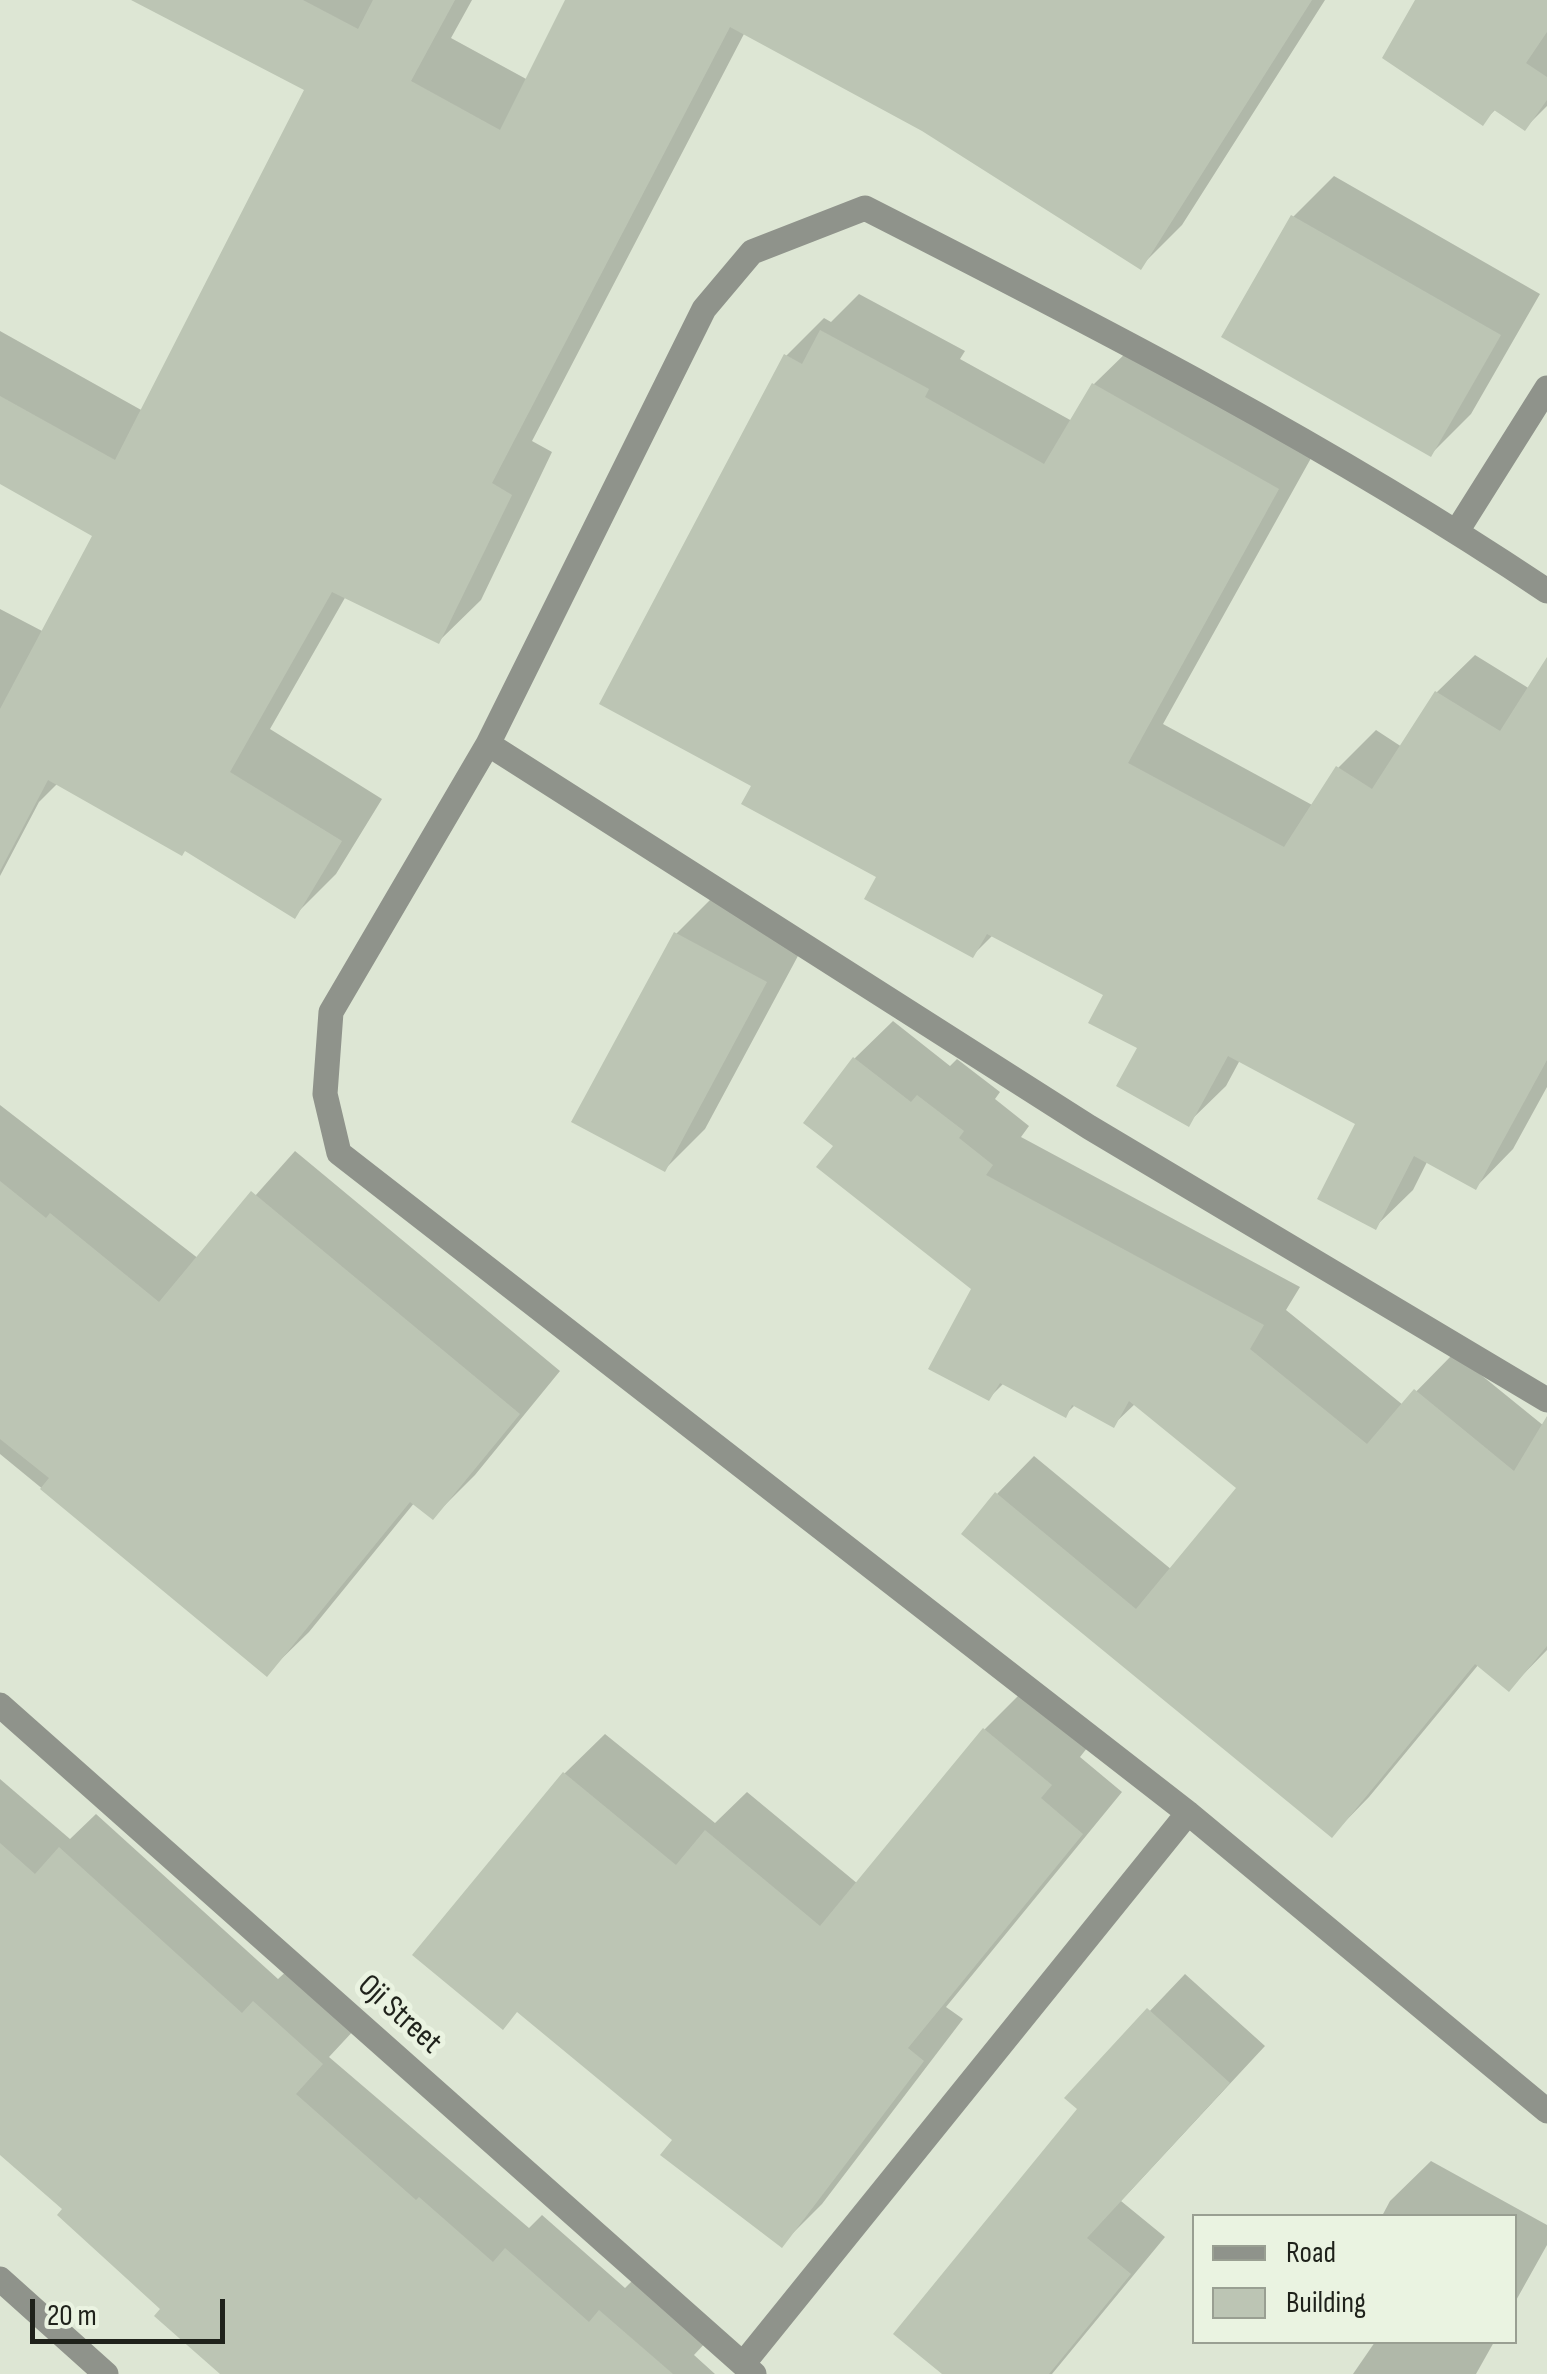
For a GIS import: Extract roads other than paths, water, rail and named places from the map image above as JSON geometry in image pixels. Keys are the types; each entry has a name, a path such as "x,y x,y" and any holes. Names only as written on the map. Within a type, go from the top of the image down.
{"street":[{"path":"1547,592 1457,531 1100,328 866,208 752,252 704,310 488,744 331,1012 325,1094 339,1153 1188,1813 1547,2110"},
{"path":"1457,531 1547,388"},
{"path":"488,744 1088,1127 1547,1400"},
{"name":"Oji Street","path":"0,1705 748,2369"},
{"path":"748,2369 1188,1813"},
{"path":"0,2280 106,2374"}]}
